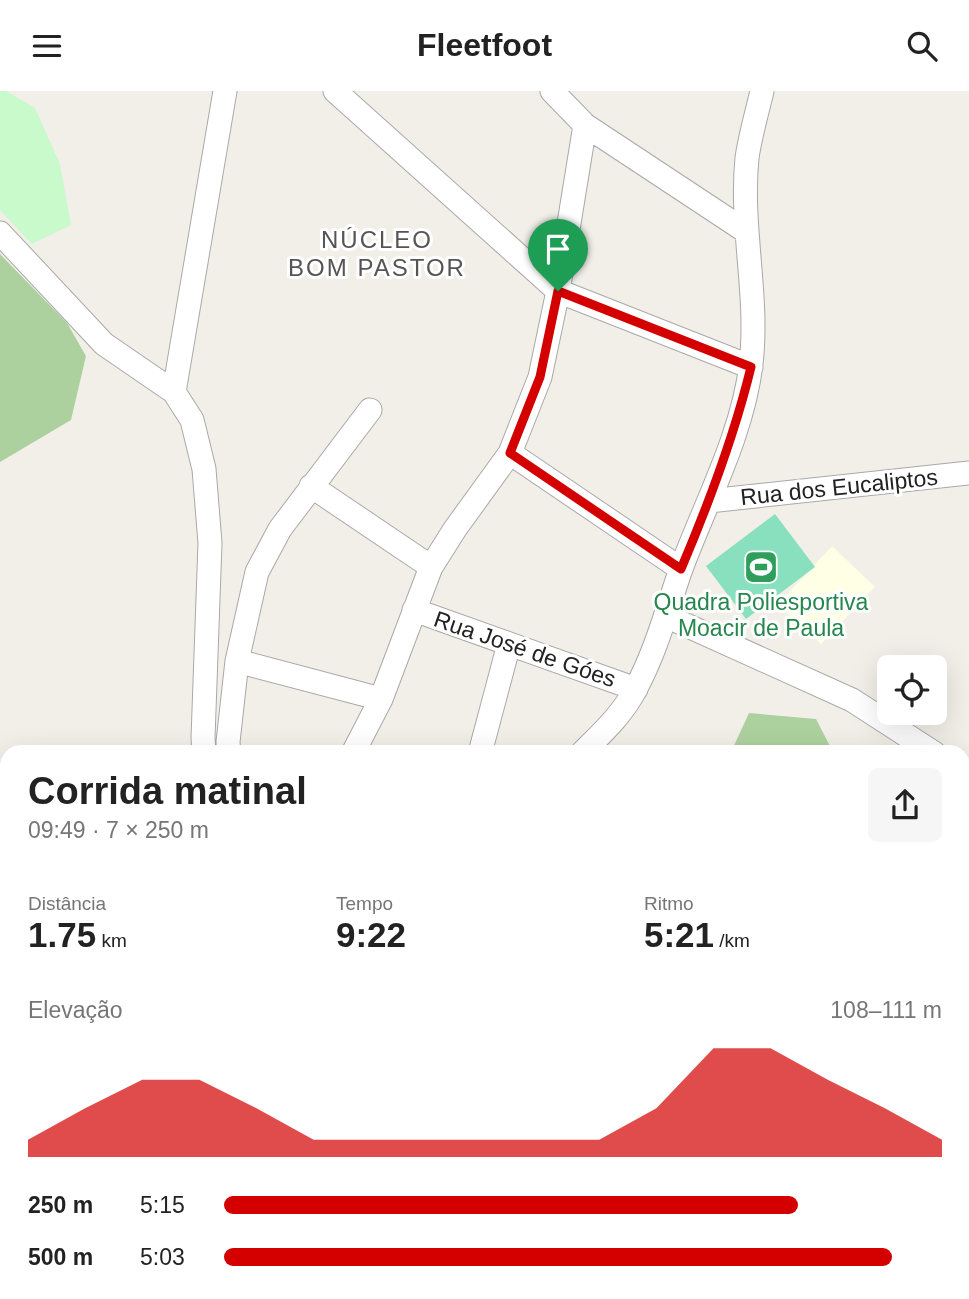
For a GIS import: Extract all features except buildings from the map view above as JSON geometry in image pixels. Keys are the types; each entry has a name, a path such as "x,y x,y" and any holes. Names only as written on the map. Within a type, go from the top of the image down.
{"street":[{"path":"174,392 225,91"},
{"path":"335,91 558,291 751,367"},
{"path":"552,91 584,125 747,232"},
{"path":"590,745 613,722 636,688 666,615 738,419 751,367 754,312 747,232 747,158 762,91"},
{"path":"357,745 381,699 431,567 510,453 540,377 558,291 584,125"},
{"path":"0,233 104,344 174,392 192,420 204,469 210,543 203,745"},
{"path":"228,745 237,661 257,572 280,529 370,410"},
{"path":"510,453 681,569"},
{"name":"Rua dos Eucaliptos","path":"709,501 969,473"},
{"path":"311,486 431,567"},
{"name":"Rua José de Góes","path":"414,610 636,688"},
{"path":"666,615 852,700 922,745"},
{"path":"482,745 509,644"},
{"path":"237,661 381,699"}],"shaded area":[{"path":"832,546 875,587 821,644 778,604"}],"green space":[{"path":"0,91 6,91 35,108 60,164 71,225 32,244 0,210"},
{"path":"0,254 67,323 86,356 71,420 0,462"},
{"name":"Quadra Poliesportiva Moacir de Paula","path":"775,514 815,567 746,619 706,566"},
{"path":"749,713 816,719 829,745 734,745"}],"place":[{"name":"Quadra Poliesportiva Moacir de Paula","path":"761,567"}],"district":[{"name":"NÚCLEO BOM PASTOR","path":"377,253"}],"route":[{"path":"558,291 751,367 738,419 681,569 510,453 540,377 558,291"}]}
